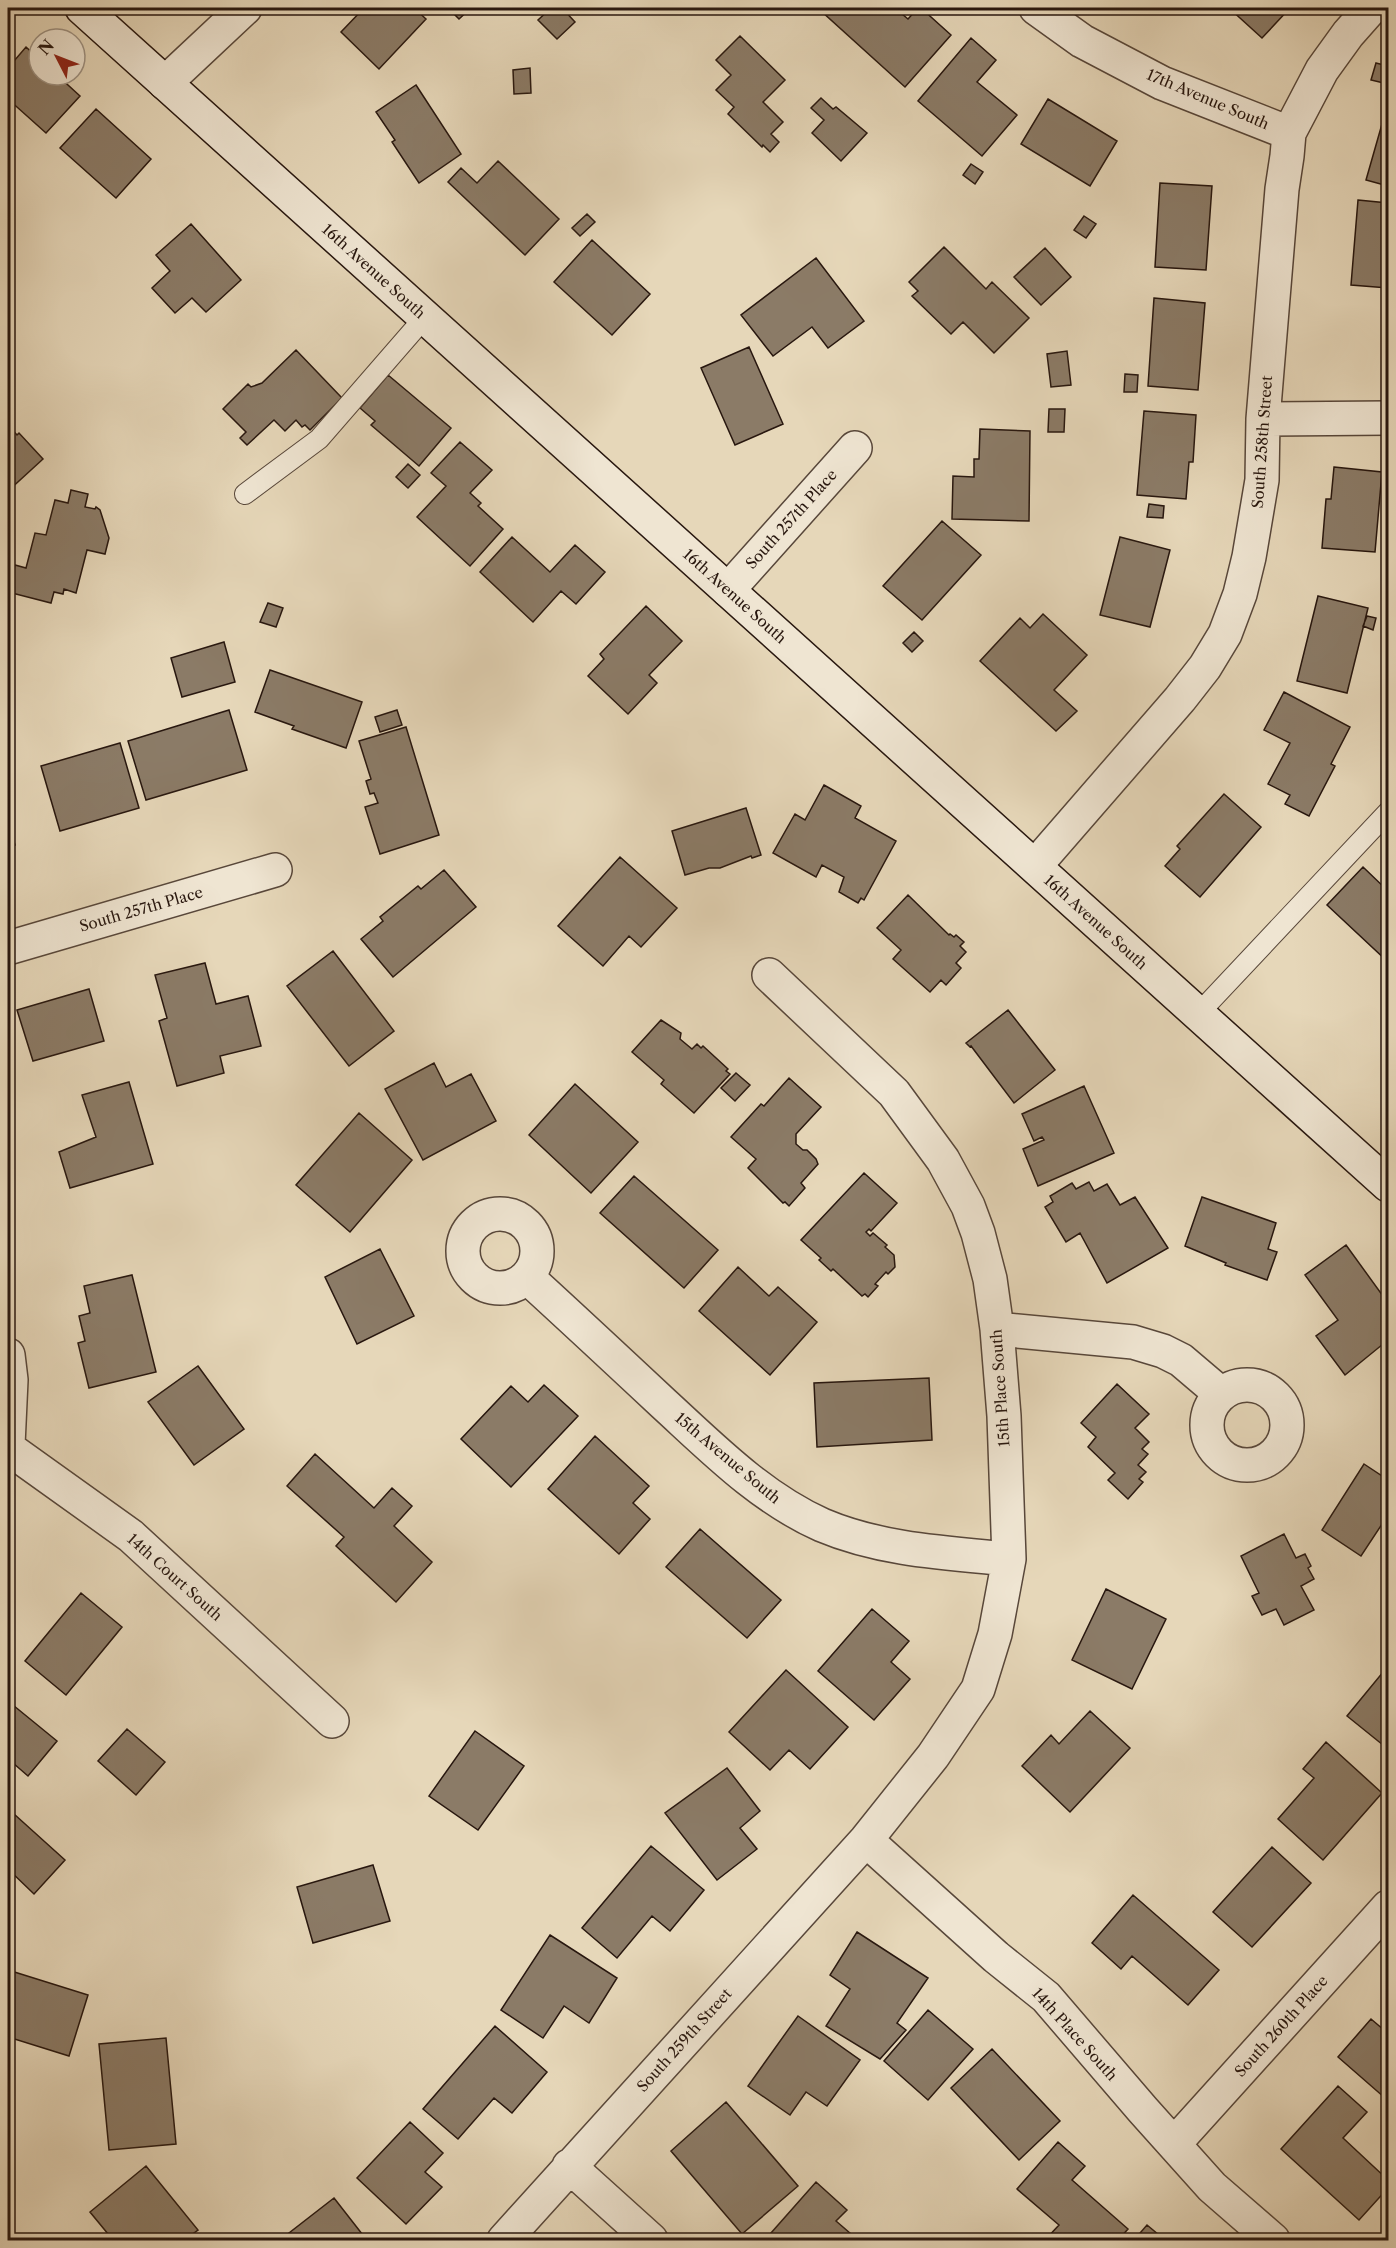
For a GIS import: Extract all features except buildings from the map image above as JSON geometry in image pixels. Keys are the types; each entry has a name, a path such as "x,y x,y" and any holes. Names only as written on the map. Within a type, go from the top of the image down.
{"street":[{"name":"16th Avenue South","path":"82,8 1389,1185"},
{"path":"165,83 245,8"},
{"name":"17th Avenue South","path":"1036,8 1082,41 1162,83 1288,133"},
{"name":"South 258th Street","path":"1035,866 1180,699 1205,667 1225,634 1240,594 1262,480 1263,419 1288,133 1322,70 1348,34 1371,8"},
{"path":"1263,419 1389,418"},
{"name":"South 257th Place","path":"728,590 855,448"},
{"name":"South 257th Place","path":"8,948 275,870"},
{"name":"15th Place South","path":"769,975 894,1093 943,1160 968,1206 978,1233 990,1280 997,1329 1004,1416 1009,1559 995,1634 978,1689 933,1756 866,1840"},
{"name":"15th Avenue South","path":"527,1277 723,1458 789,1507 831,1528 859,1538 893,1546 1009,1559"},
{"path":"997,1329 1133,1342 1163,1351 1181,1360 1221,1394"},
{"path":"8,1355 11,1380 8,1446"},
{"name":"14th Court South","path":"8,1446 131,1536 332,1721"},
{"name":"14th Place South","path":"866,1840 996,1957 1046,1996 1212,2187 1273,2241"},
{"name":"South 259th Street","path":"504,2241 569,2166 866,1840"},
{"name":"South 260th Place","path":"1174,2145 1389,1907"},
{"path":"569,2166 651,2241"}],"lane":[{"path":"245,494 319,439 425,316"},
{"path":"1198,1014 1389,812"}]}
